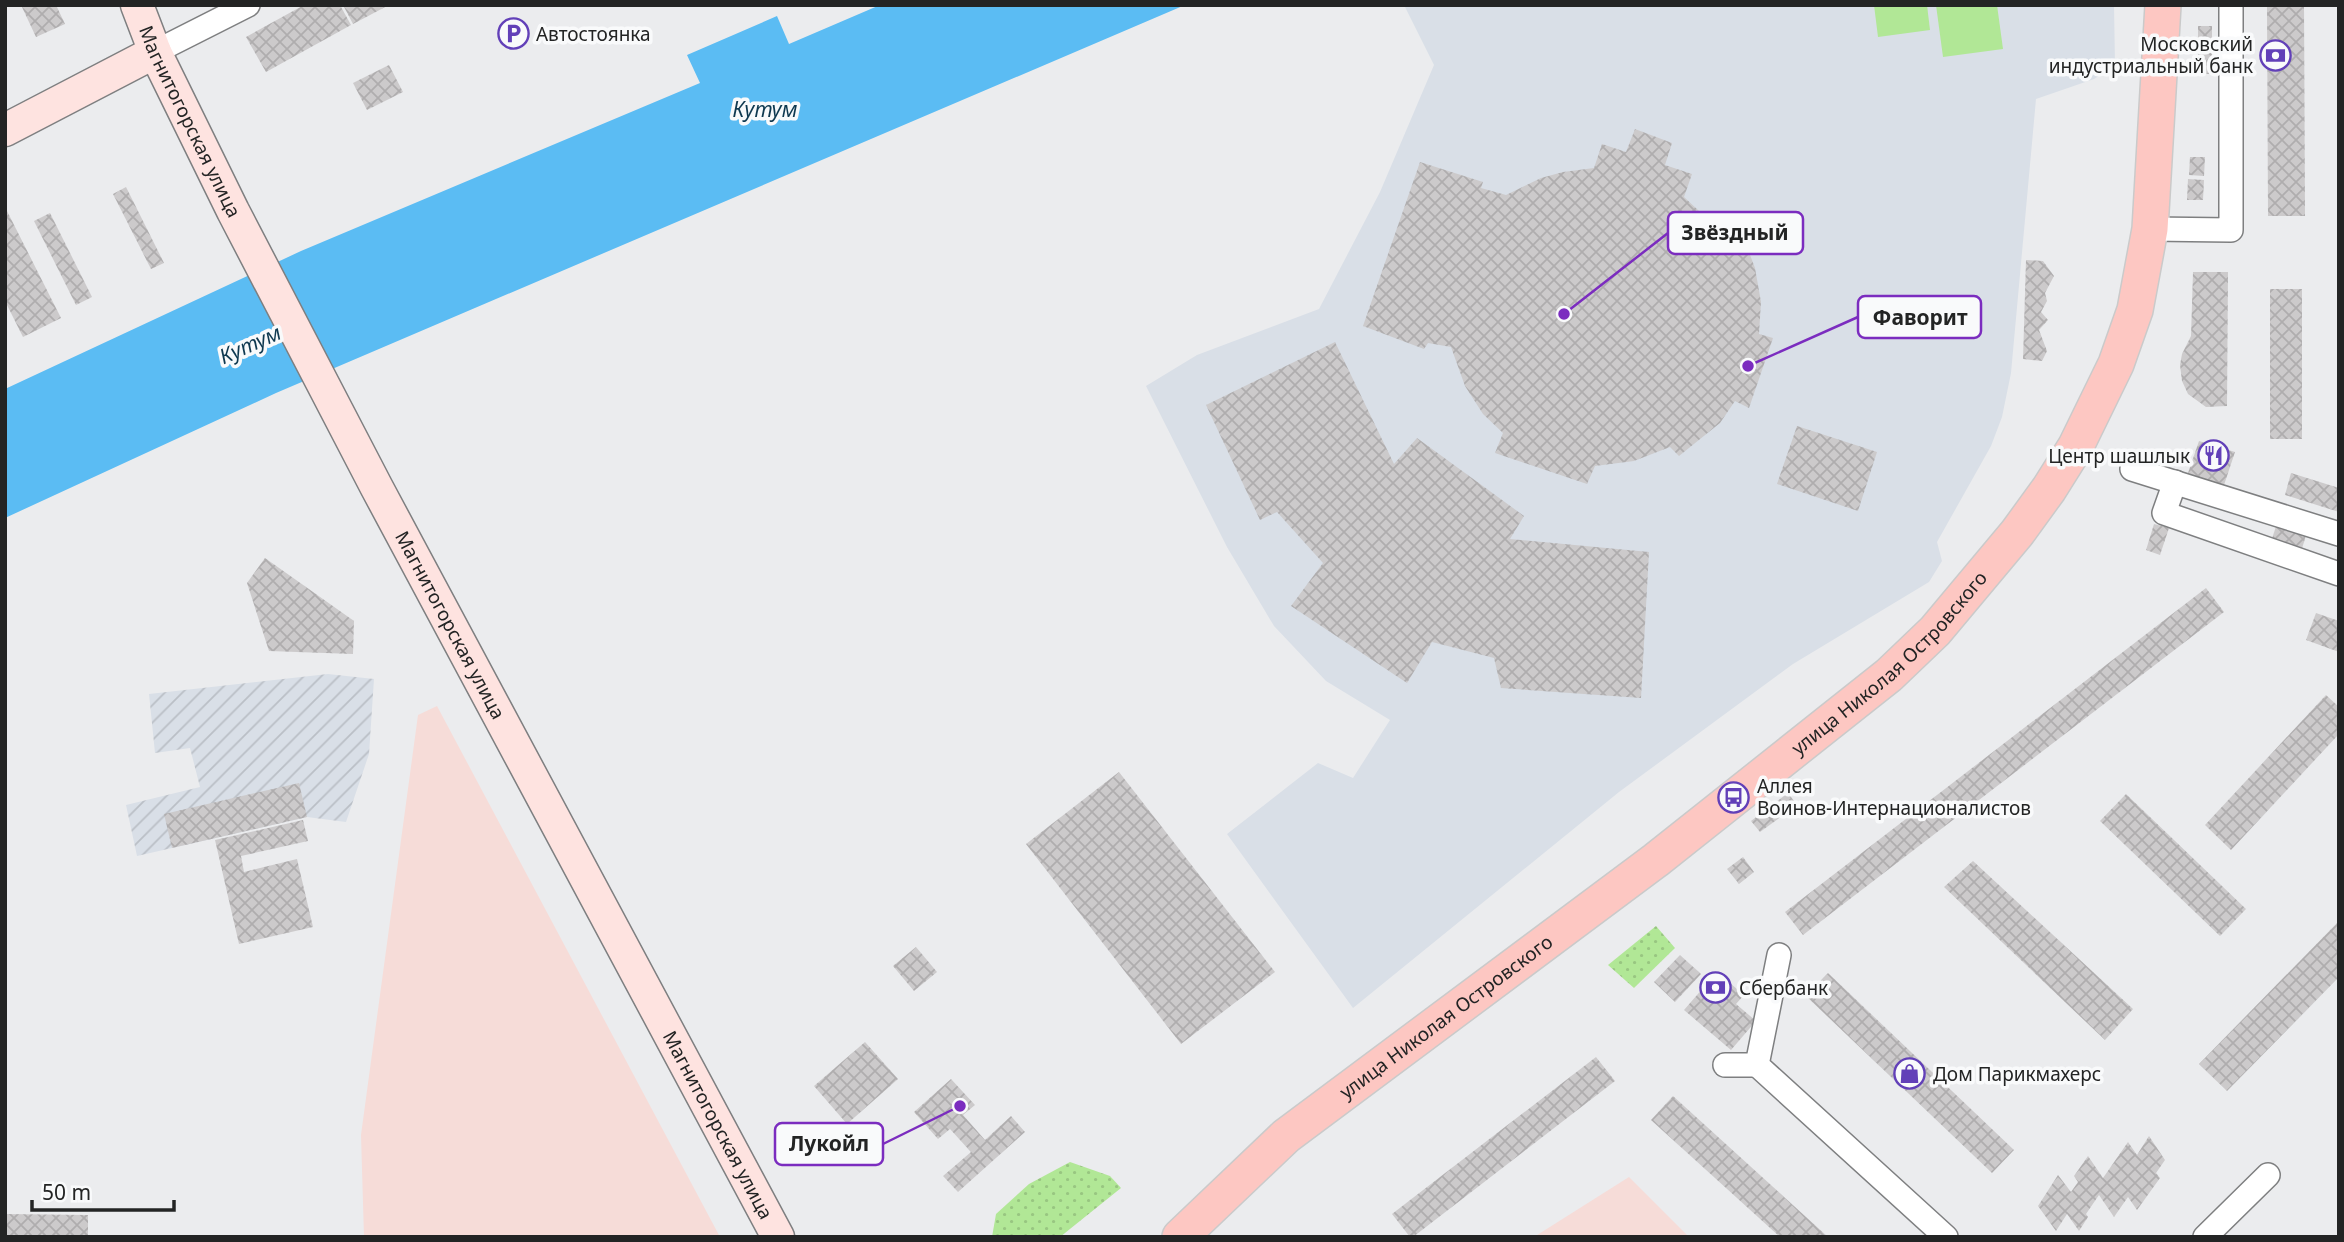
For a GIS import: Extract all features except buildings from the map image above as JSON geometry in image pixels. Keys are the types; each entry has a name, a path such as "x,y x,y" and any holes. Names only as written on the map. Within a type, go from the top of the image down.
{"main road":[{"name":"Магнитогорская улица","path":"137,5 155,52 233,211 377,488 778,1237"},
{"name":"улица Николая Островского","path":"1180,1237 1286,1136 1656,860 1889,675 1935,631 2017,533 2076,446 2116,364 2135,310 2150,229 2163,5"},
{"path":"5,130 155,52"}],"street":[{"path":"155,52 248,5"},
{"path":"2150,229 2231,230 2231,5"},
{"path":"2132,469 2339,534"},
{"path":"2175,482 2164,513 2339,574"},
{"path":"1757,1065 1779,955"},
{"path":"1725,1065 1757,1065 1946,1237"},
{"path":"2205,1237 2268,1175"}],"shaded area":[{"path":"1404,5 2114,5 2115,65 2094,79 2036,99 2011,373 2002,417 1991,446 1937,542 1942,561 1929,582 1793,664 1619,792 1353,1008 1227,834 1318,763 1353,778 1390,720 1326,681 1274,626 1227,547 1146,386 1197,355 1319,309 1380,192 1434,65"},
{"path":"328,674 374,679 369,754 346,822 307,817 137,856 126,805 200,787 190,748 155,753 149,694"},
{"path":"437,706 720,1237 364,1237 361,1135 418,715"},
{"path":"1629,1177 1689,1237 1534,1237"}],"green space":[{"path":"1874,5 1927,5 1930,30 1878,37"},
{"path":"1936,5 1997,5 2003,49 1943,57"},
{"path":"1656,926 1675,948 1634,988 1608,965"},
{"path":"1070,1162 1110,1176 1121,1188 1060,1237 992,1237 996,1214 1029,1184"}],"water":[{"name":"Кутум","path":"880,5 1185,5 276,393 5,518 5,389 301,251 700,83 687,55 777,16 789,44"}],"place":[{"name":"Автостоянка","path":"513,34"},
{"name":"Московский индустриальный банк","path":"2276,55"},
{"name":"Звёздный","path":"1564,314"},
{"name":"Фаворит","path":"1748,366"},
{"name":"Центр шашлык","path":"2213,456"},
{"name":"Аллея Воинов-Интернационалистов","path":"1734,797"},
{"name":"Сбербанк","path":"1716,988"},
{"name":"Дом Парикмахерс","path":"1910,1074"},
{"name":"Лукойл","path":"960,1106"}]}
